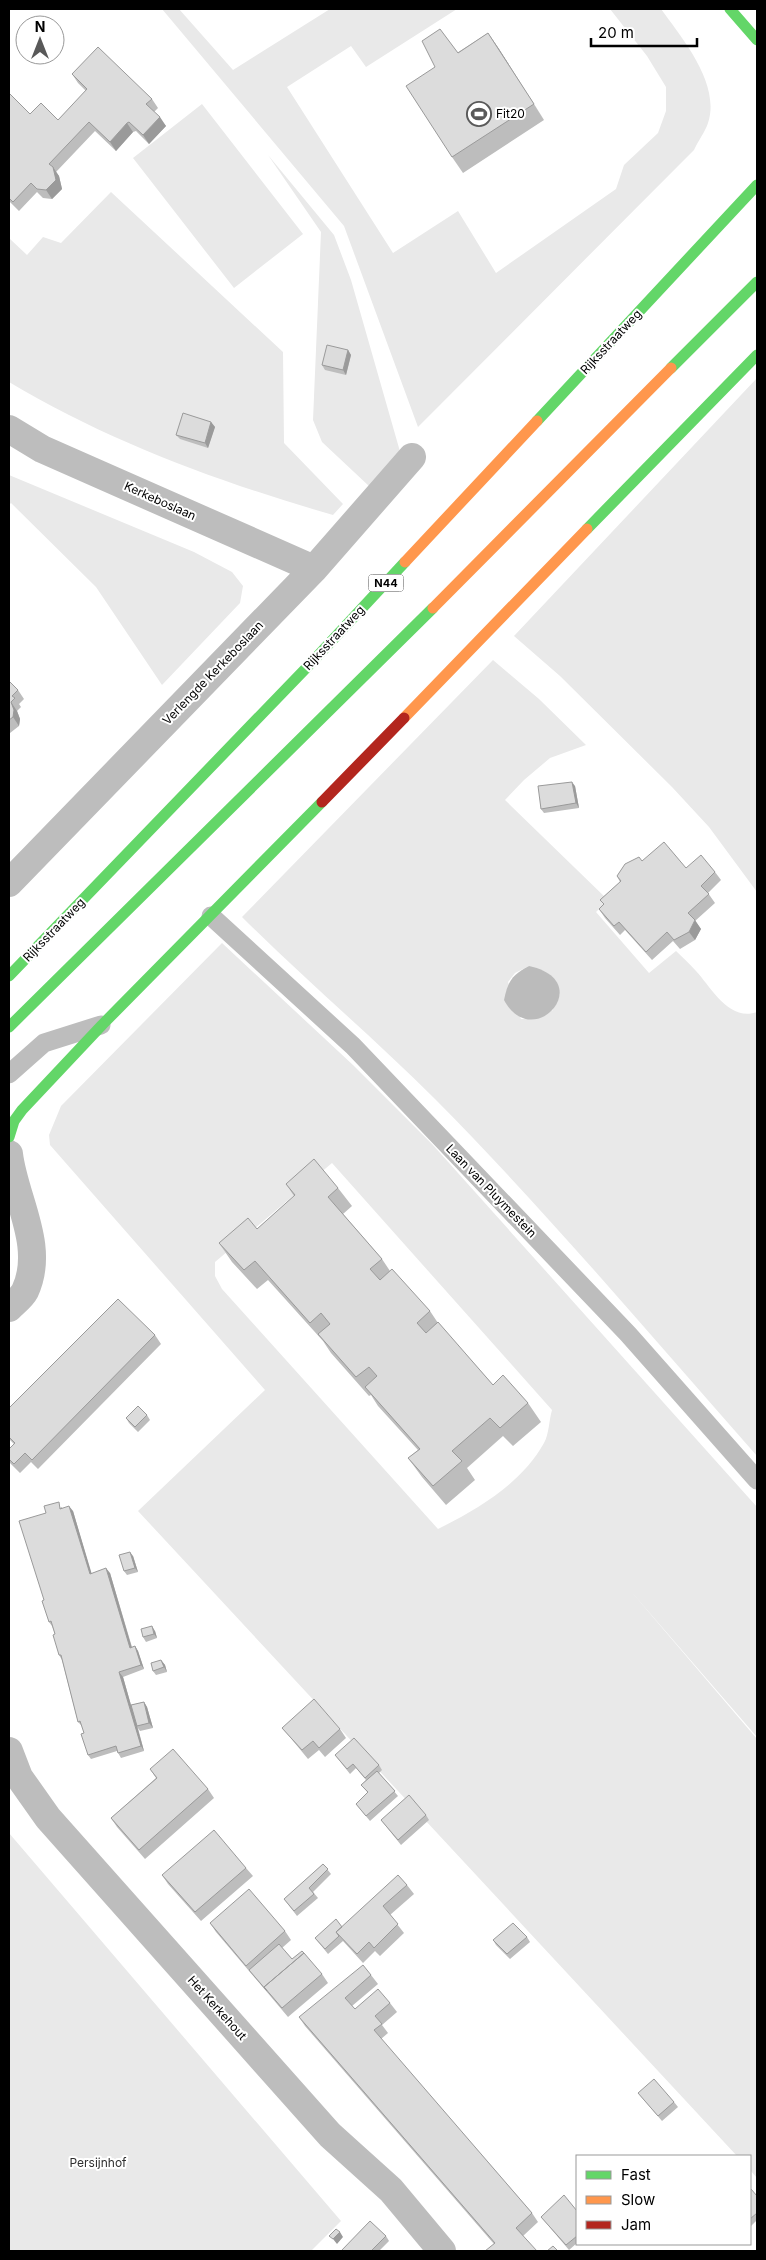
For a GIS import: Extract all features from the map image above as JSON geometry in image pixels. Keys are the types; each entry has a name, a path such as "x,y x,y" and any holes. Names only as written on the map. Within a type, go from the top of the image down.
{"main road":[{"path":"730,9 757,40"},
{"name":"Rijksstraatweg","path":"9,976 312,662 757,185"},
{"path":"9,1027 340,702 757,282"},
{"path":"9,1138 14,1120 22,1110 102,1025 211,916 757,354"}],"street":[{"name":"Kerkeboslaan","path":"9,429 42,449 314,569"},
{"name":"Verlengde Kerkeboslaan","path":"9,883 314,569 412,458"},
{"path":"9,1154 30,1234 31,1254 28,1279 24,1292 9,1308"},
{"name":"Het Kerkehout","path":"9,1751 19,1777 48,1818 330,2135 392,2190 442,2251"}],"lane":[{"name":"Laan van Pluymestein","path":"211,916 353,1046 628,1334 757,1480"},
{"path":"9,1074 44,1043 102,1025"}],"green space":[{"path":"162,9 179,9 233,70 330,9 457,9 366,67 351,46 287,87 393,253 458,211 496,273 616,189 624,165 658,133 666,111 666,87 647,56 610,9 661,9 697,62 709,93 711,108 708,123 694,150 418,427 344,226"},
{"path":"202,104 303,234 234,288 133,158"},
{"path":"268,155 334,235 351,280 401,455 370,487 322,442 313,420 321,232"},
{"path":"111,192 283,352 284,443 343,504 333,515 208,475 167,459 86,424 9,382 9,238 27,255 43,237 61,243"},
{"path":"757,378 757,892 709,827 672,787 560,676 514,636"},
{"path":"9,475 194,552 232,572 243,586 240,603 162,685 96,587 11,503 9,505"},
{"path":"493,660 539,699 586,745 550,758 524,780 505,800 608,900 596,912 649,973 676,951 694,968 729,1008 747,1014 757,1012 757,1456 599,1275 477,1142 411,1076 242,917","holes":["529,966 553,1010 537,1019 521,1019 508,982 515,973"]},
{"path":"222,943 353,1065 432,1144 757,1507 757,1737 629,1589 757,1739 757,2178 751,2171 751,2155 736,2155 138,1511 265,1390 50,1145 49,1135 61,1106","holes":["332,1163 552,1410 547,1435 534,1458 511,1483 483,1504 438,1529 222,1289 215,1276 215,1262"]},
{"name":"Persijnhof","path":"9,1833 341,2221 311,2251 9,2251"}],"shaded area":[{"path":"529,966 549,974 558,985 559,998 553,1009 543,1017 530,1020 516,1015 504,1000 512,979 518,972"}],"building":[{"path":"440,29 458,53 488,33 534,104 452,157 406,86 435,67 422,41"},
{"path":"98,47 152,99 146,104 160,117 143,135 129,122 127,123 110,142 89,122 49,164 53,167 56,180 46,190 37,189 31,183 13,202 9,198 9,93 30,114 41,103 58,120 87,89 72,74"},
{"path":"327,345 348,350 343,370 322,365"},
{"path":"183,413 211,422 205,443 176,435"},
{"path":"9,681 18,690 12,696 15,698 11,702 14,710 13,717 9,720"},
{"path":"572,782 576,803 541,809 538,786"},
{"path":"664,842 686,868 701,855 715,872 701,886 709,894 688,913 695,920 689,932 674,940 667,932 646,952 619,922 614,926 599,909 604,904 600,900 621,881 617,876 625,864 639,857 642,861"},
{"path":"314,1159 338,1188 328,1197 382,1259 370,1269 380,1280 392,1269 430,1311 417,1323 426,1333 438,1322 493,1385 503,1375 528,1403 500,1428 490,1418 452,1451 462,1461 433,1486 408,1458 420,1449 365,1387 377,1376 369,1367 356,1377 318,1334 330,1324 321,1313 310,1323 255,1261 244,1270 219,1243 248,1218 257,1229 295,1195 286,1184"},
{"path":"118,1299 155,1335 32,1460 25,1453 14,1464 9,1459 9,1449 15,1443 9,1437 9,1408"},
{"path":"138,1406 147,1415 135,1427 126,1418"},
{"path":"59,1502 60,1509 69,1506 90,1574 106,1568 130,1648 135,1646 141,1665 119,1672 141,1746 118,1753 116,1746 88,1755 81,1734 84,1733 80,1721 78,1722 61,1655 59,1655 53,1635 55,1634 42,1601 44,1600 19,1521 46,1513 44,1506"},
{"path":"130,1552 135,1568 124,1571 119,1555"},
{"path":"152,1626 154,1634 143,1637 141,1629"},
{"path":"161,1660 164,1667 153,1671 151,1663"},
{"path":"314,1699 340,1729 319,1748 313,1741 302,1750 282,1728"},
{"path":"144,1702 149,1723 137,1726 131,1705"},
{"path":"354,1738 379,1765 365,1778 353,1764 347,1769 335,1755"},
{"path":"173,1749 208,1789 139,1850 111,1818 157,1778 150,1769"},
{"path":"377,1771 395,1791 366,1816 356,1804 368,1792 361,1785"},
{"path":"409,1795 426,1815 398,1840 381,1820"},
{"path":"214,1830 246,1868 195,1912 162,1875"},
{"path":"323,1864 328,1869 309,1888 314,1894 294,1911 284,1899"},
{"path":"398,1875 407,1885 383,1906 398,1924 374,1948 369,1942 357,1954 336,1932"},
{"path":"249,1889 285,1931 246,1966 210,1923"},
{"path":"336,1919 342,1927 336,1932 339,1936 325,1949 315,1938"},
{"path":"513,1923 527,1937 507,1954 493,1940"},
{"path":"279,1944 292,1959 302,1951 304,1953 264,1987 267,1991 249,1970"},
{"path":"304,1953 322,1974 282,2008 264,1987"},
{"path":"363,1965 371,1975 345,1998 355,2009 378,1989 390,2003 375,2016 382,2024 374,2030 532,2213 516,2228 537,2251 485,2251 495,2243 299,2017"},
{"path":"654,2079 674,2102 658,2116 638,2093"},
{"path":"751,2189 757,2196 757,2213 751,2218"},
{"path":"564,2195 576,2210 576,2237 566,2245 541,2217"},
{"path":"370,2221 386,2236 371,2251 341,2251"},
{"path":"336,2229 340,2232 333,2239 329,2236"},
{"path":"553,2246 558,2251 547,2251"}],"traffic: fast":[{"path":"730,9 757,40"},
{"path":"537,421 757,185"},
{"path":"671,368 757,282"},
{"path":"587,529 757,355"},
{"path":"9,976 312,662 405,562"},
{"path":"9,1027 433,608"},
{"path":"9,1137 14,1121 22,1110 102,1025 322,802"}],"traffic: slow":[{"path":"433,608 671,368"},
{"path":"405,562 537,421"},
{"path":"404,718 587,529"}],"traffic: jam":[{"path":"322,802 404,718"}],"place":[{"name":"Fit20","path":"479,114"}]}
